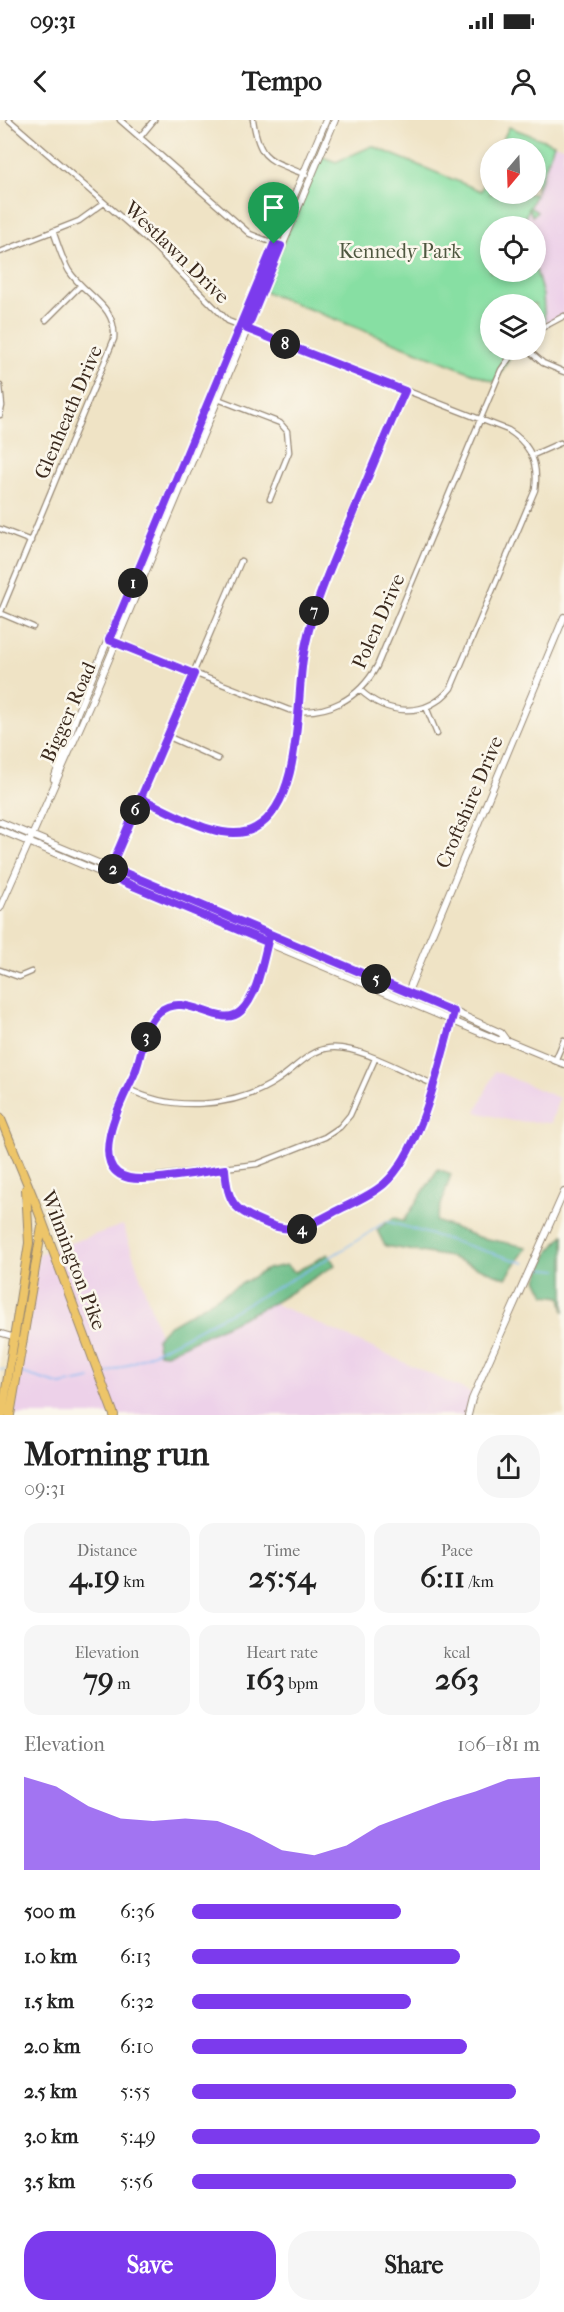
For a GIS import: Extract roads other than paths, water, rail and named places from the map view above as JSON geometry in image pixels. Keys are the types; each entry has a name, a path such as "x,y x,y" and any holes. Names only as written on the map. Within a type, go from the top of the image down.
{"main road":[{"name":"Wilmington Pike","path":"0,1117 43,1224 114,1415"},
{"path":"10,1415 14,1337 28,1244 25,1178"},
{"path":"2,1415 23,1339 43,1224"},
{"path":"28,1244 39,1246"},
{"path":"19,1306 28,1308"}],"street":[{"name":"Westlawn Drive","path":"9,120 153,245 220,316 247,329 481,419 514,434 533,455"},
{"path":"120,120 250,234 281,246"},
{"path":"140,137 154,120"},
{"path":"253,120 261,152 312,177"},
{"name":"Bigger Road","path":"112,641 210,396 326,120"},
{"name":"Bigger Road","path":"0,908 52,786 58,762 218,399 335,120"},
{"path":"0,252 88,216 104,203"},
{"name":"Glenheath Drive","path":"0,613 114,339 114,325 110,314 69,270 53,231"},
{"path":"46,320 81,285"},
{"path":"546,326 564,316"},
{"name":"Polen Drive","path":"112,641 276,706 298,711 326,709 346,700 360,690 377,666 501,370 508,360"},
{"path":"540,360 564,372"},
{"path":"0,386 2,406 0,415"},
{"path":"140,798 223,833 243,833 256,828 270,817 281,799 291,763 304,655 319,597 405,391"},
{"path":"210,396 280,423 287,431 289,452 270,499"},
{"path":"360,690 375,703 390,709 412,711 426,708 451,688 535,490 533,455 560,443"},
{"path":"0,529 31,541"},
{"path":"107,875 241,561"},
{"path":"0,613 33,627"},
{"name":"Croftshire Drive","path":"404,1000 564,617"},
{"path":"426,708 437,734"},
{"path":"167,736 218,759"},
{"path":"0,822 107,875 498,1040 506,1040 564,1064"},
{"path":"0,830 30,837 111,867 454,1012 501,1033 506,1040"},
{"path":"270,934 250,999 237,1014 225,1017 191,1006 177,1005 164,1009 156,1016 148,1031 136,1072 120,1102 107,1149 112,1166 120,1174 134,1179 225,1169 269,1161 331,1134 350,1115 375,1059"},
{"path":"0,970 19,977 31,972"},
{"path":"225,1169 228,1196 239,1211 286,1229 310,1226 371,1193 388,1179 417,1133 454,1012"},
{"path":"555,1061 564,1040"},
{"path":"127,1088 171,1104 228,1100 268,1086 310,1055 325,1049 347,1049 433,1084"},
{"path":"468,1415 474,1394 564,1192"},
{"path":"0,1333 23,1339"}],"waterway":[{"path":"108,1373 168,1346 273,1290 342,1250 386,1221 525,1263"},
{"path":"538,1268 558,1270"},
{"path":"0,1369 5,1370"},
{"path":"19,1372 61,1385 91,1379"}],"park label":[{"name":"Kennedy Park","path":"400,251"}]}
